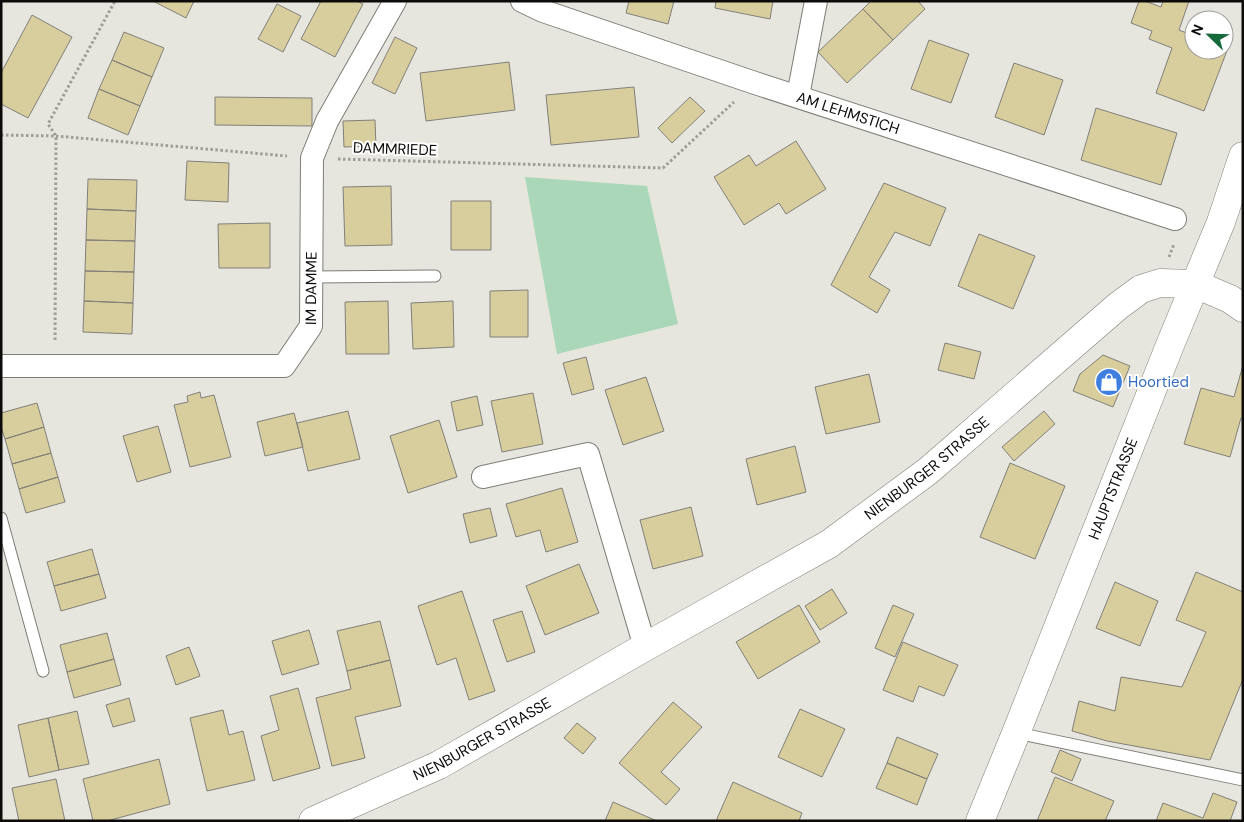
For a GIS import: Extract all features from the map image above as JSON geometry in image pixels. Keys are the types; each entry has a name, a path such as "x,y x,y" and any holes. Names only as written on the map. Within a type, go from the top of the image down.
{"street":[{"name":"IM DAMME","path":"1,366 284,366 311,326 312,158 327,121 395,1"},
{"name":"AM LEHMSTICH","path":"522,1 543,11 755,83 1175,219"},
{"path":"798,96 816,1"},
{"name":"HAUPTSTRASSE","path":"980,821 1221,222 1243,156"},
{"name":"NIENBURGER STRASSE","path":"313,821 439,766 829,544 928,471 1118,306 1141,289 1160,283 1195,284"},
{"path":"1195,284 1230,299 1243,308"},
{"path":"483,476 588,454 644,648"}],"lane":[{"path":"311,277 435,276"},
{"path":"1,518 44,671"},
{"path":"1016,732 1243,780"}],"path":[{"path":"54,366 56,136 48,124 115,1"},
{"name":"DAMMRIEDE","path":"1,135 56,136 312,158 663,168 755,83"},
{"path":"1160,283 1177,234 1175,219"}],"green space":[{"path":"525,177 647,186 678,324 557,354"}],"building":[{"path":"153,1 194,1 186,18"},
{"path":"321,1 357,1 363,4 335,57 301,39"},
{"path":"629,1 674,1 668,24 626,13"},
{"path":"716,1 773,1 770,19 715,8"},
{"path":"871,1 918,1 925,9 893,40 863,9"},
{"path":"1139,1 1145,1 1161,7 1163,1 1189,1 1186,10 1184,10 1179,30 1184,32 1184,60 1223,60 1204,111 1156,93 1172,48 1149,39 1152,31 1131,23"},
{"path":"277,4 301,16 283,52 258,39"},
{"path":"863,9 893,40 847,83 818,52"},
{"path":"32,15 72,37 28,118 1,104 1,73"},
{"path":"124,32 164,48 152,77 112,60"},
{"path":"395,37 417,48 395,94 372,83"},
{"path":"929,40 969,54 951,103 911,89"},
{"path":"112,60 152,77 140,106 99,89"},
{"path":"509,62 515,110 426,121 420,73"},
{"path":"1014,63 1063,80 1044,135 995,117"},
{"path":"634,87 639,137 551,145 546,95"},
{"path":"99,89 140,106 128,135 88,118"},
{"path":"215,97 312,98 312,126 215,125"},
{"path":"690,97 705,111 672,143 658,128"},
{"path":"1096,108 1177,133 1161,185 1081,160"},
{"path":"375,120 376,146 344,147 343,121"},
{"path":"796,141 826,189 786,214 779,203 744,225 714,177 749,155 756,166"},
{"path":"187,161 229,163 228,202 185,200"},
{"path":"88,179 137,180 136,211 87,209"},
{"path":"884,183 946,208 930,246 895,232 869,277 890,290 877,313 831,285"},
{"path":"391,186 392,245 345,246 343,187"},
{"path":"451,201 491,201 491,250 451,250"},
{"path":"87,209 136,211 135,241 86,240"},
{"path":"270,223 270,268 219,268 218,224"},
{"path":"979,234 1035,256 1013,309 958,286"},
{"path":"86,240 135,241 134,272 85,271"},
{"path":"85,271 134,272 133,303 84,301"},
{"path":"528,290 528,337 490,337 490,291"},
{"path":"84,301 133,303 132,334 83,332"},
{"path":"388,301 389,354 346,354 345,302"},
{"path":"453,301 454,347 413,349 411,303"},
{"path":"945,343 981,352 974,379 938,370"},
{"path":"1103,355 1130,366 1113,407 1073,391 1080,374"},
{"path":"586,357 594,389 572,395 563,363"},
{"path":"1243,365 1243,418 1241,418 1230,457 1184,444 1201,388 1234,397"},
{"path":"869,374 880,422 826,434 815,387"},
{"path":"646,377 664,431 623,445 605,390"},
{"path":"200,392 201,398 214,395 231,457 190,467 174,405 188,402 187,396"},
{"path":"533,393 543,444 502,452 491,401"},
{"path":"477,396 483,425 457,431 451,402"},
{"path":"37,403 44,427 5,439 1,427 1,413"},
{"path":"348,411 360,459 308,471 297,423"},
{"path":"1044,411 1055,424 1014,461 1002,447"},
{"path":"294,413 303,447 265,456 257,422"},
{"path":"439,420 457,477 408,493 390,436"},
{"path":"158,426 171,472 137,482 123,436"},
{"path":"44,427 51,453 12,464 5,439"},
{"path":"795,446 806,492 757,505 746,459"},
{"path":"51,453 58,477 19,489 12,464"},
{"path":"1010,463 1065,486 1035,559 980,537"},
{"path":"58,477 65,502 26,513 19,489"},
{"path":"562,488 578,542 546,552 540,530 516,537 506,504"},
{"path":"691,507 703,556 653,569 640,520"},
{"path":"490,508 497,536 470,543 463,514"},
{"path":"92,549 99,574 54,586 47,562"},
{"path":"579,564 599,613 545,635 526,586"},
{"path":"1196,572 1243,592 1243,679 1210,760 1107,741 1072,731 1079,701 1115,711 1121,677 1182,687 1206,632 1176,620"},
{"path":"99,574 106,598 61,611 54,586"},
{"path":"1115,582 1158,601 1140,646 1096,628"},
{"path":"832,589 847,613 820,630 805,606"},
{"path":"462,591 495,691 469,700 456,658 437,665 418,606"},
{"path":"799,605 820,642 758,679 736,642"},
{"path":"893,605 914,614 895,657 875,648"},
{"path":"522,611 535,652 507,662 493,620"},
{"path":"380,621 390,660 347,671 337,631"},
{"path":"309,630 319,664 282,675 272,641"},
{"path":"107,633 114,659 67,672 60,645"},
{"path":"903,642 958,665 944,696 919,686 913,702 883,690"},
{"path":"189,647 200,676 176,685 166,656"},
{"path":"114,659 121,685 74,698 67,672"},
{"path":"390,660 401,706 355,717 365,758 332,766 316,698 351,689 347,671"},
{"path":"298,688 320,768 273,781 261,736 279,730 270,696"},
{"path":"129,698 135,721 113,727 106,705"},
{"path":"673,702 702,727 661,772 680,789 666,805 619,763"},
{"path":"800,709 845,729 822,777 778,757"},
{"path":"223,710 229,735 243,731 255,780 207,791 190,718"},
{"path":"77,711 89,764 59,770 48,718"},
{"path":"48,718 59,770 29,777 18,725"},
{"path":"577,723 596,738 583,754 564,738"},
{"path":"897,737 938,754 927,779 887,763"},
{"path":"1060,750 1081,759 1072,781 1051,772"},
{"path":"159,759 170,804 107,821 93,821 83,779"},
{"path":"887,763 927,779 917,805 876,788"},
{"path":"1055,777 1114,801 1105,821 1037,821"},
{"path":"56,779 65,821 19,821 12,788"},
{"path":"733,782 802,813 799,821 716,821"},
{"path":"1213,793 1237,802 1230,821 1156,821 1163,803 1203,818"},
{"path":"613,802 657,821 605,821"}],"place":[{"name":"Hoortied","path":"1109,382"}]}
